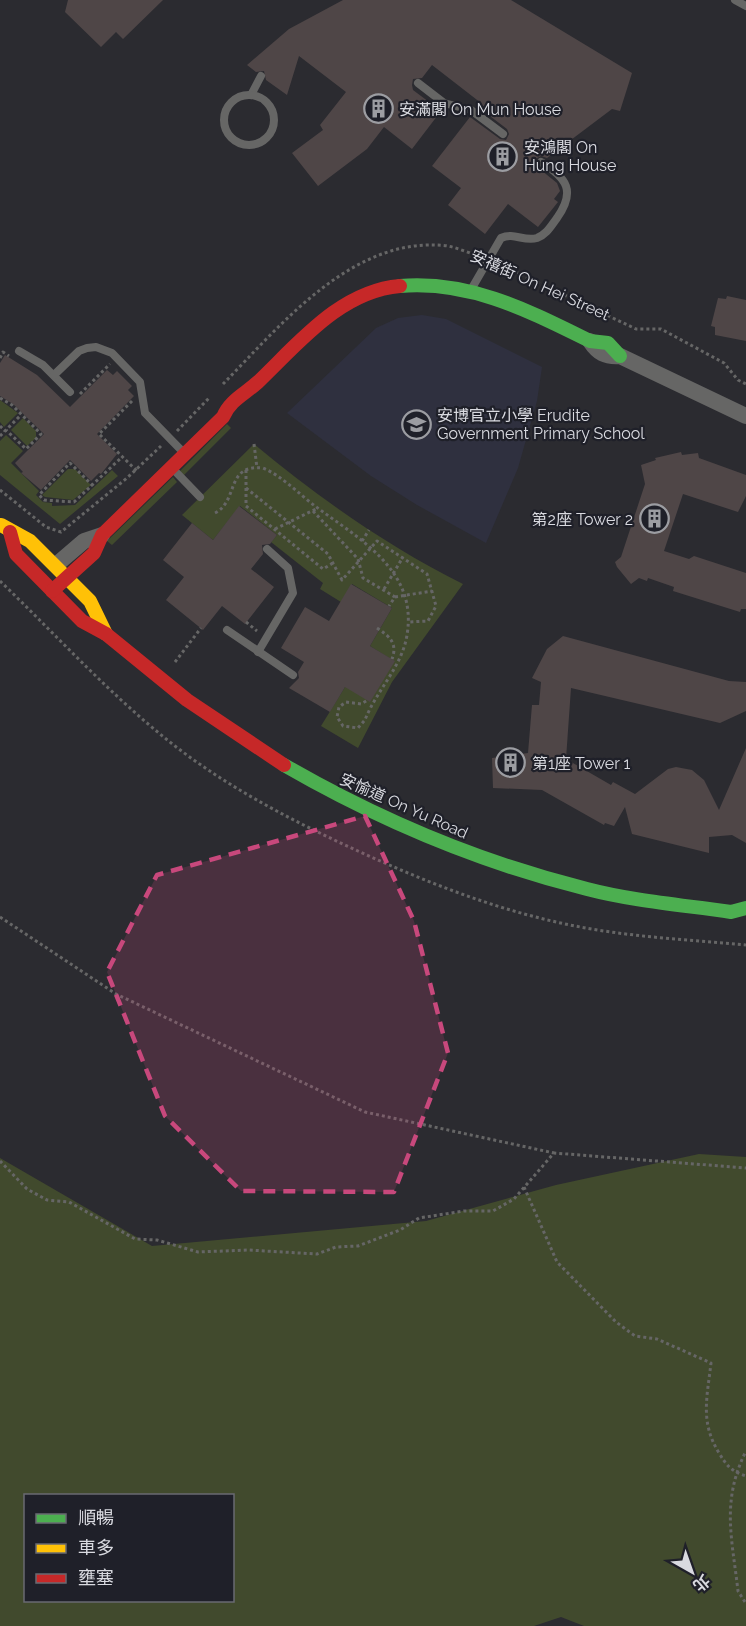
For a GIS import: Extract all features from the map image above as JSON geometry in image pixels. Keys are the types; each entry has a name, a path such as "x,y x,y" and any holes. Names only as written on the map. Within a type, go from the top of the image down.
{"street":[{"name":"安禧街 On Hei Street","path":"52,591 61,571 84,541 102,535 223,417 235,415 244,406 248,393 312,329 334,312 358,299 393,287 412,284 452,284 491,294 590,341 596,351 608,357 620,356 746,416"},
{"name":"安愉道 On Yu Road","path":"5,528 30,541 90,601 106,634"},
{"name":"安愉道 On Yu Road","path":"5,528 16,554 82,621 106,634 187,700 261,751 338,796 428,839 503,866 589,891 731,912 746,908"},
{"name":"安禧街 On Hei Street","path":"41,579 61,571"},
{"name":"安愉道 On Yu Road","path":"731,912 746,923"}],"lane":[{"path":"735,0 746,6"},
{"path":"251,95 261,76"},
{"path":"418,83 444,103 471,110 503,134"},
{"path":"251,95 265,101 270,107 274,122 272,129 262,141 247,144 232,139 227,133 224,118 226,110 236,98 251,95"},
{"path":"472,288 490,260 497,242 506,236 528,239 540,237 563,210 568,195 565,182 557,172 541,162"},
{"path":"54,375 79,351 96,347 104,349 140,381 145,413 185,453"},
{"path":"19,351 43,365 74,394"},
{"path":"171,467 200,497"},
{"path":"258,652 292,593 288,568 267,549"},
{"path":"227,630 293,675"}],"path":[{"name":"安禧街 On Hei Street","path":"245,361 311,295 345,272 381,255 411,248 448,246 490,260 636,329 661,329 724,363 738,380 746,384"},
{"path":"74,394 111,363 119,370"},
{"path":"0,398 41,434 26,449 0,426"},
{"path":"133,400 99,434 142,476"},
{"path":"0,436 21,415"},
{"path":"0,490 46,528 58,532 66,530 136,470 180,427"},
{"path":"254,444 257,468"},
{"path":"93,486 70,463 39,495 44,500 74,502 93,486 122,457"},
{"path":"215,513 226,505 233,483 246,470 257,468 269,471 371,548 394,572 405,596 408,622 400,656 365,720 358,728 343,726 337,717 339,707 346,702 361,704 368,700"},
{"path":"246,470 246,506 323,568 333,563"},
{"path":"246,488 328,554 342,580 377,541 427,573 436,606 428,621 408,622"},
{"path":"275,529 318,508"},
{"path":"313,511 360,561 363,578 395,597 432,591"},
{"path":"362,541 369,530"},
{"path":"383,590 403,557"},
{"path":"389,606 395,597"},
{"path":"175,662 201,628"},
{"path":"376,628 393,641 395,651 393,659"},
{"path":"0,917 116,994 365,1112 554,1153 746,1168"},
{"path":"0,1161 27,1189 47,1200 69,1202 135,1239 157,1240 198,1252 248,1250 317,1254 336,1247 358,1246 400,1230 419,1218 464,1211 493,1211 514,1199 554,1153"},
{"path":"524,1187 557,1263 616,1322 635,1336 657,1340 711,1363 705,1414 708,1436 728,1469 746,1476"},
{"path":"745,1602 738,1591 728,1511 735,1473 746,1451"}],"highlighted area":[{"path":"365,816 414,921 448,1053 394,1192 241,1191 165,1116 107,972 157,875"}],"shaded area":[{"name":"安博官立小學 Erudite Government Primary School","path":"422,315 446,319 542,367 537,401 518,468 486,543 417,505 371,476 287,413 376,328 398,318"}],"green space":[{"path":"0,400 18,413 4,427 0,422"},
{"path":"23,418 36,431 36,438 27,446 11,430"},
{"path":"227,424 231,428 184,475 180,471"},
{"path":"6,435 23,451 11,463 39,491 36,495 43,502 52,503 52,506 75,505 112,470 118,476 60,524 0,475 0,441"},
{"path":"254,444 354,520 407,554 463,584 392,682 358,748 321,726 345,687 394,661 370,646 392,608 352,584 341,602 320,589 323,583 271,542 277,535 240,506 213,540 182,515"},
{"path":"68,469 75,469 91,485 73,500 42,495"},
{"path":"173,477 177,482 112,545 107,541"},
{"path":"699,1154 746,1157 746,1626 584,1626 561,1617 534,1626 0,1626 0,1158 152,1246 426,1221 556,1185"}],"building":[{"path":"68,0 163,0 123,39 116,32 101,47 65,12"},
{"path":"343,0 511,0 632,73 620,111 612,109 547,158 541,156 535,159 536,166 557,183 560,191 554,199 558,202 538,227 508,204 485,234 448,205 461,188 432,166 470,117 500,139 506,140 509,134 507,129 478,107 481,103 432,65 422,78 413,79 412,85 413,90 441,111 412,149 384,127 367,149 318,186 292,153 323,130 320,125 346,92 299,56 287,95 266,80 264,71 256,72 247,65 289,29"},
{"path":"727,296 746,300 746,341 715,335 715,327 711,326 718,298 726,299"},
{"path":"5,355 37,375 70,407 107,370 113,375 117,371 132,386 128,390 134,396 97,434 117,454 101,474 99,473 91,481 70,460 41,490 21,473 23,472 15,463 44,434 13,404 0,396 0,363"},
{"path":"681,452 682,455 698,453 699,458 746,475 746,496 738,512 683,494 664,551 689,559 694,556 746,573 746,609 741,609 740,612 673,591 674,587 648,578 647,581 639,578 631,584 615,562 621,557 645,484 641,465 656,460 655,458"},
{"path":"239,506 277,535 270,544 262,545 263,554 251,569 274,587 245,624 222,606 203,630 166,600 184,577 163,560 192,523 213,540"},
{"path":"351,584 392,608 370,646 395,661 370,702 345,687 330,712 289,688 299,678 298,672 304,662 281,648 305,607 329,621"},
{"path":"563,636 729,681 746,682 746,711 720,723 571,688 566,759 611,785 613,782 635,794 668,769 676,767 692,770 704,780 719,810 746,748 746,843 732,835 709,837 709,853 632,834 625,807 614,826 605,823 604,825 542,790 493,788 492,758 528,753 532,705 539,705 541,682 532,678 547,649"}],"traffic: fast":[{"path":"400,286 426,285 451,288 498,300 590,341 608,343 620,356"},
{"path":"284,765 394,822 507,866 622,897 731,912 746,908"}],"traffic: slow":[{"path":"1,525 30,541 90,601 106,634"}],"traffic: jam":[{"path":"52,591 94,553 102,535 223,417 234,402 305,336 339,309 358,298 378,290 400,286"},
{"path":"10,532 16,554 82,621 106,634 187,700 284,765"}],"place":[{"name":"安滿閣 On Mun House","path":"378,109"},
{"name":"安鴻閣 On Hung House","path":"503,156"},
{"name":"安博官立小學 Erudite Government Primary School","path":"416,424"},
{"name":"第2座 Tower 2","path":"654,519"},
{"name":"第1座 Tower 1","path":"511,763"}]}
